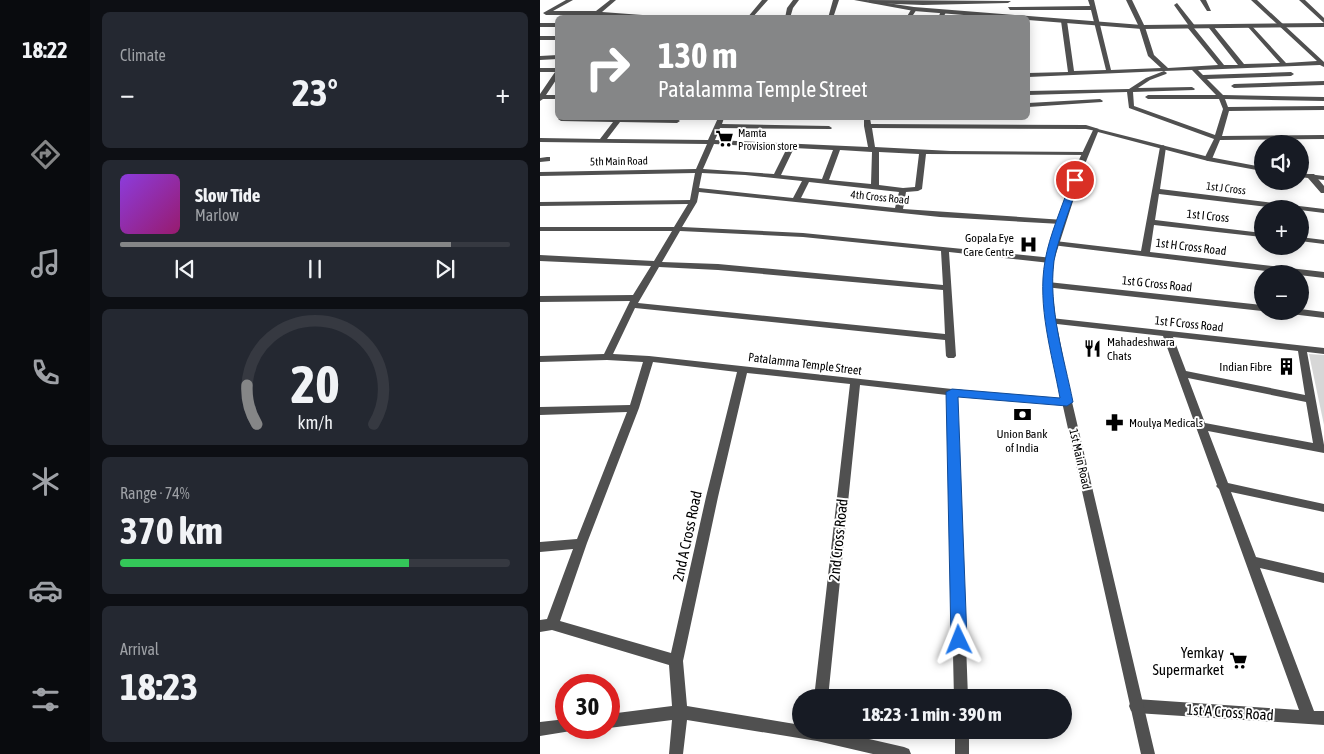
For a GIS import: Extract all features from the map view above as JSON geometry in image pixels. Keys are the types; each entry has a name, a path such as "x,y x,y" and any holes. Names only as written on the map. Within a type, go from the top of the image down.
{"street":[{"path":"540,16 570,0"},
{"path":"595,15 613,0"},
{"path":"752,15 765,0"},
{"path":"789,15 790,8 796,0"},
{"path":"831,15 836,0"},
{"path":"857,0 882,2 1008,0 1015,15"},
{"path":"1091,0 1109,72"},
{"path":"1129,0 1142,27 1151,56 1167,70"},
{"path":"1203,0 1209,10"},
{"path":"1254,0 1323,64"},
{"path":"1302,0 1324,23"},
{"path":"882,2 942,15 962,13 980,15"},
{"path":"958,2 962,13"},
{"path":"1177,5 1191,27 1222,67"},
{"path":"604,7 620,8"},
{"path":"540,8 556,8"},
{"path":"630,14 635,8"},
{"path":"1010,8 1093,8"},
{"path":"910,15 914,9"},
{"path":"1313,10 1324,10"},
{"path":"546,13 640,15"},
{"path":"1030,18 1064,22 1142,27 1211,27 1324,23"},
{"path":"1064,22 1071,74"},
{"path":"540,25 555,25"},
{"path":"1202,77 1291,74 1250,26"},
{"path":"1211,27 1242,66"},
{"path":"540,38 555,38"},
{"path":"540,58 555,57"},
{"path":"1030,75 1323,64"},
{"path":"1193,68 1221,97 1226,109 1218,138 1208,159"},
{"path":"540,70 555,71"},
{"path":"1130,94 1148,79 1162,75 1167,70"},
{"path":"541,98 555,76"},
{"path":"1234,86 1324,83"},
{"path":"1130,94 1192,89"},
{"path":"1039,92 1044,104"},
{"path":"1061,92 1066,103"},
{"path":"1030,93 1324,99"},
{"path":"1130,94 1131,107 1218,138 1324,137"},
{"path":"541,98 555,97"},
{"path":"1030,105 1100,101"},
{"path":"1226,109 1324,108"},
{"path":"602,140 618,120 677,121"},
{"path":"607,357 634,302 694,202 699,171 720,120"},
{"path":"867,120 872,149 876,151 875,186"},
{"path":"718,126 829,128"},
{"path":"867,126 1086,127 1208,159 1254,168"},
{"name":"1st Main Road","path":"1096,129 1085,153 1054,243 1050,260 1048,285 1051,321 1067,402 1148,754"},
{"path":"540,140 712,142 923,151 1085,153"},
{"path":"777,176 791,146"},
{"path":"825,181 838,147"},
{"path":"1145,254 1163,147"},
{"path":"899,210 903,190 918,189 923,151"},
{"name":"5th Main Road","path":"540,174 699,171 777,176 903,190"},
{"path":"1309,174 1324,173"},
{"path":"1309,176 1324,178"},
{"path":"1312,176 1324,191"},
{"path":"796,200 807,179"},
{"name":"4th Cross Road","path":"697,190 899,210 1061,222"},
{"name":"1st J Cross","path":"1155,191 1324,211"},
{"path":"540,204 694,202"},
{"name":"1st I Cross","path":"1150,222 1254,234"},
{"path":"540,229 678,229 803,235 1050,260"},
{"path":"1309,240 1324,242"},
{"name":"1st H Cross Road","path":"1054,243 1324,275"},
{"path":"945,250 951,356"},
{"path":"540,258 658,263 947,288"},
{"name":"1st G Cross Road","path":"1048,285 1254,307"},
{"path":"540,298 634,302 949,337"},
{"path":"1309,313 1324,315"},
{"name":"1st F Cross Road","path":"1051,321 1324,352"},
{"path":"1167,334 1250,561 1317,718"},
{"path":"1200,426 1321,448 1309,399 1302,349"},
{"name":"Patalamma Temple Street","path":"540,359 607,357 649,359 952,392 1067,402"},
{"path":"649,359 634,408 581,543 546,625 676,661"},
{"name":"2nd A Cross Road","path":"676,754 680,712 676,661 712,497 743,369"},
{"path":"1181,374 1309,399"},
{"name":"2nd Cross Road","path":"822,689 856,382"},
{"path":"952,392 961,689"},
{"path":"541,414 634,408"},
{"path":"1222,486 1324,508"},
{"path":"540,547 581,543"},
{"path":"1250,561 1324,578"},
{"name":"1st A Cross Road","path":"1136,706 1317,718"},
{"path":"620,720 680,712 792,728"},
{"path":"540,729 555,727"},
{"path":"845,739 904,754"},
{"path":"962,739 962,754"}],"shaded area":[{"path":"1309,354 1324,355 1324,425"}],"place":[{"name":"Mamta Provision store","path":"724,139"},
{"name":"Gopala Eye Care Centre","path":"1028,245"},
{"name":"Mahadeshwara Chats","path":"1093,349"},
{"name":"Indian Fibre","path":"1286,367"},
{"name":"Union Bank of India","path":"1022,415"},
{"name":"Moulya Medicals","path":"1115,423"},
{"name":"Yemkay Supermarket","path":"1238,661"}],"route":[{"path":"959,640 952,392 1067,402 1051,321 1048,285 1050,260 1054,243 1075,180"}]}
